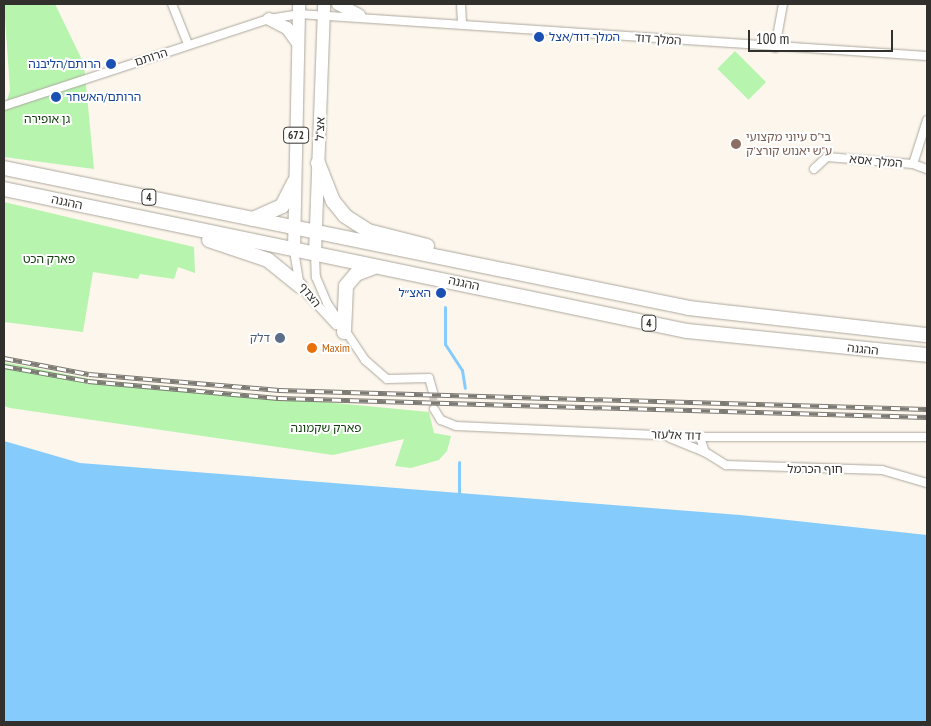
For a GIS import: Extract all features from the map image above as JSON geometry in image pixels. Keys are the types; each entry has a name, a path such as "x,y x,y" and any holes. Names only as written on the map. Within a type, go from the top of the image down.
{"highway":[{"path":"318,163 333,201 357,226 487,266"},
{"name":"ההגנה","path":"4,168 689,308 927,335"},
{"path":"253,219 282,206 294,182"},
{"name":"ההגנה","path":"4,189 687,331 927,355"},
{"path":"172,224 268,260 300,286"},
{"path":"344,332 346,286 356,274 375,266"}],"main road":[{"path":"338,4 359,15"},
{"name":"אצ\"ל","path":"294,250 299,9"},
{"name":"אצ\"ל","path":"314,254 323,9"},
{"path":"269,19 287,28 298,42"}],"street":[{"path":"172,4 188,44"},
{"path":"461,4 462,23"},
{"path":"775,48 783,4"},
{"name":"הרותם","path":"4,106 299,9"},
{"name":"המלך דוד","path":"299,9 323,9 359,15 775,48 927,56"},
{"name":"המלך אסא","path":"913,164 927,120"},
{"name":"המלך אסא","path":"814,169 827,157 913,164 927,169"},
{"name":"הצדף","path":"294,250 300,286 344,332 365,360 387,379 429,378 434,392"},
{"name":"הצדף","path":"314,254 320,288 344,332"},
{"name":"דוד אלעזר","path":"434,409 441,420 456,426 700,437 927,437"},
{"name":"חוף הכרמל","path":"658,434 705,452 726,465 748,468 882,470 927,483"},
{"path":"700,437 705,452"}],"green space":[{"name":"גן אופירה","path":"4,4 55,4 84,64 94,169 4,157 4,111 10,90"},
{"path":"735,51 766,82 748,100 717,69"},
{"name":"פארק הכט","path":"4,202 194,247 195,273 178,267 174,279 140,274 138,279 93,272 83,332 4,322"},
{"name":"פארק שקמונה","path":"4,362 95,380 429,412 434,433 451,436 447,451 439,460 411,468 395,466 404,439 333,455 10,408 4,406"}],"water":[{"path":"4,441 80,463 740,515 927,535 927,722 4,722"}],"waterway":[{"path":"445,307 445,344 462,370 465,388"},
{"path":"459,462 459,492"}],"tunnel":[{"path":"433,392 434,409"}],"railway":[{"path":"4,358 89,374 279,390 927,409"},
{"path":"4,366 88,381 278,398 927,417"}],"place":[{"name":"המלך דוד/אצל","path":"539,37"},
{"name":"הרותם/הליבנה","path":"111,64"},
{"name":"הרותם/האשחר","path":"56,97"},
{"name":"בי\"ס עיוני מקצועי ע\"ש יאנוש קורצ'ק","path":"736,144"},
{"name":"האצ״ל","path":"441,293"},
{"name":"דלק","path":"280,338"},
{"name":"Maxim","path":"312,348"}]}
